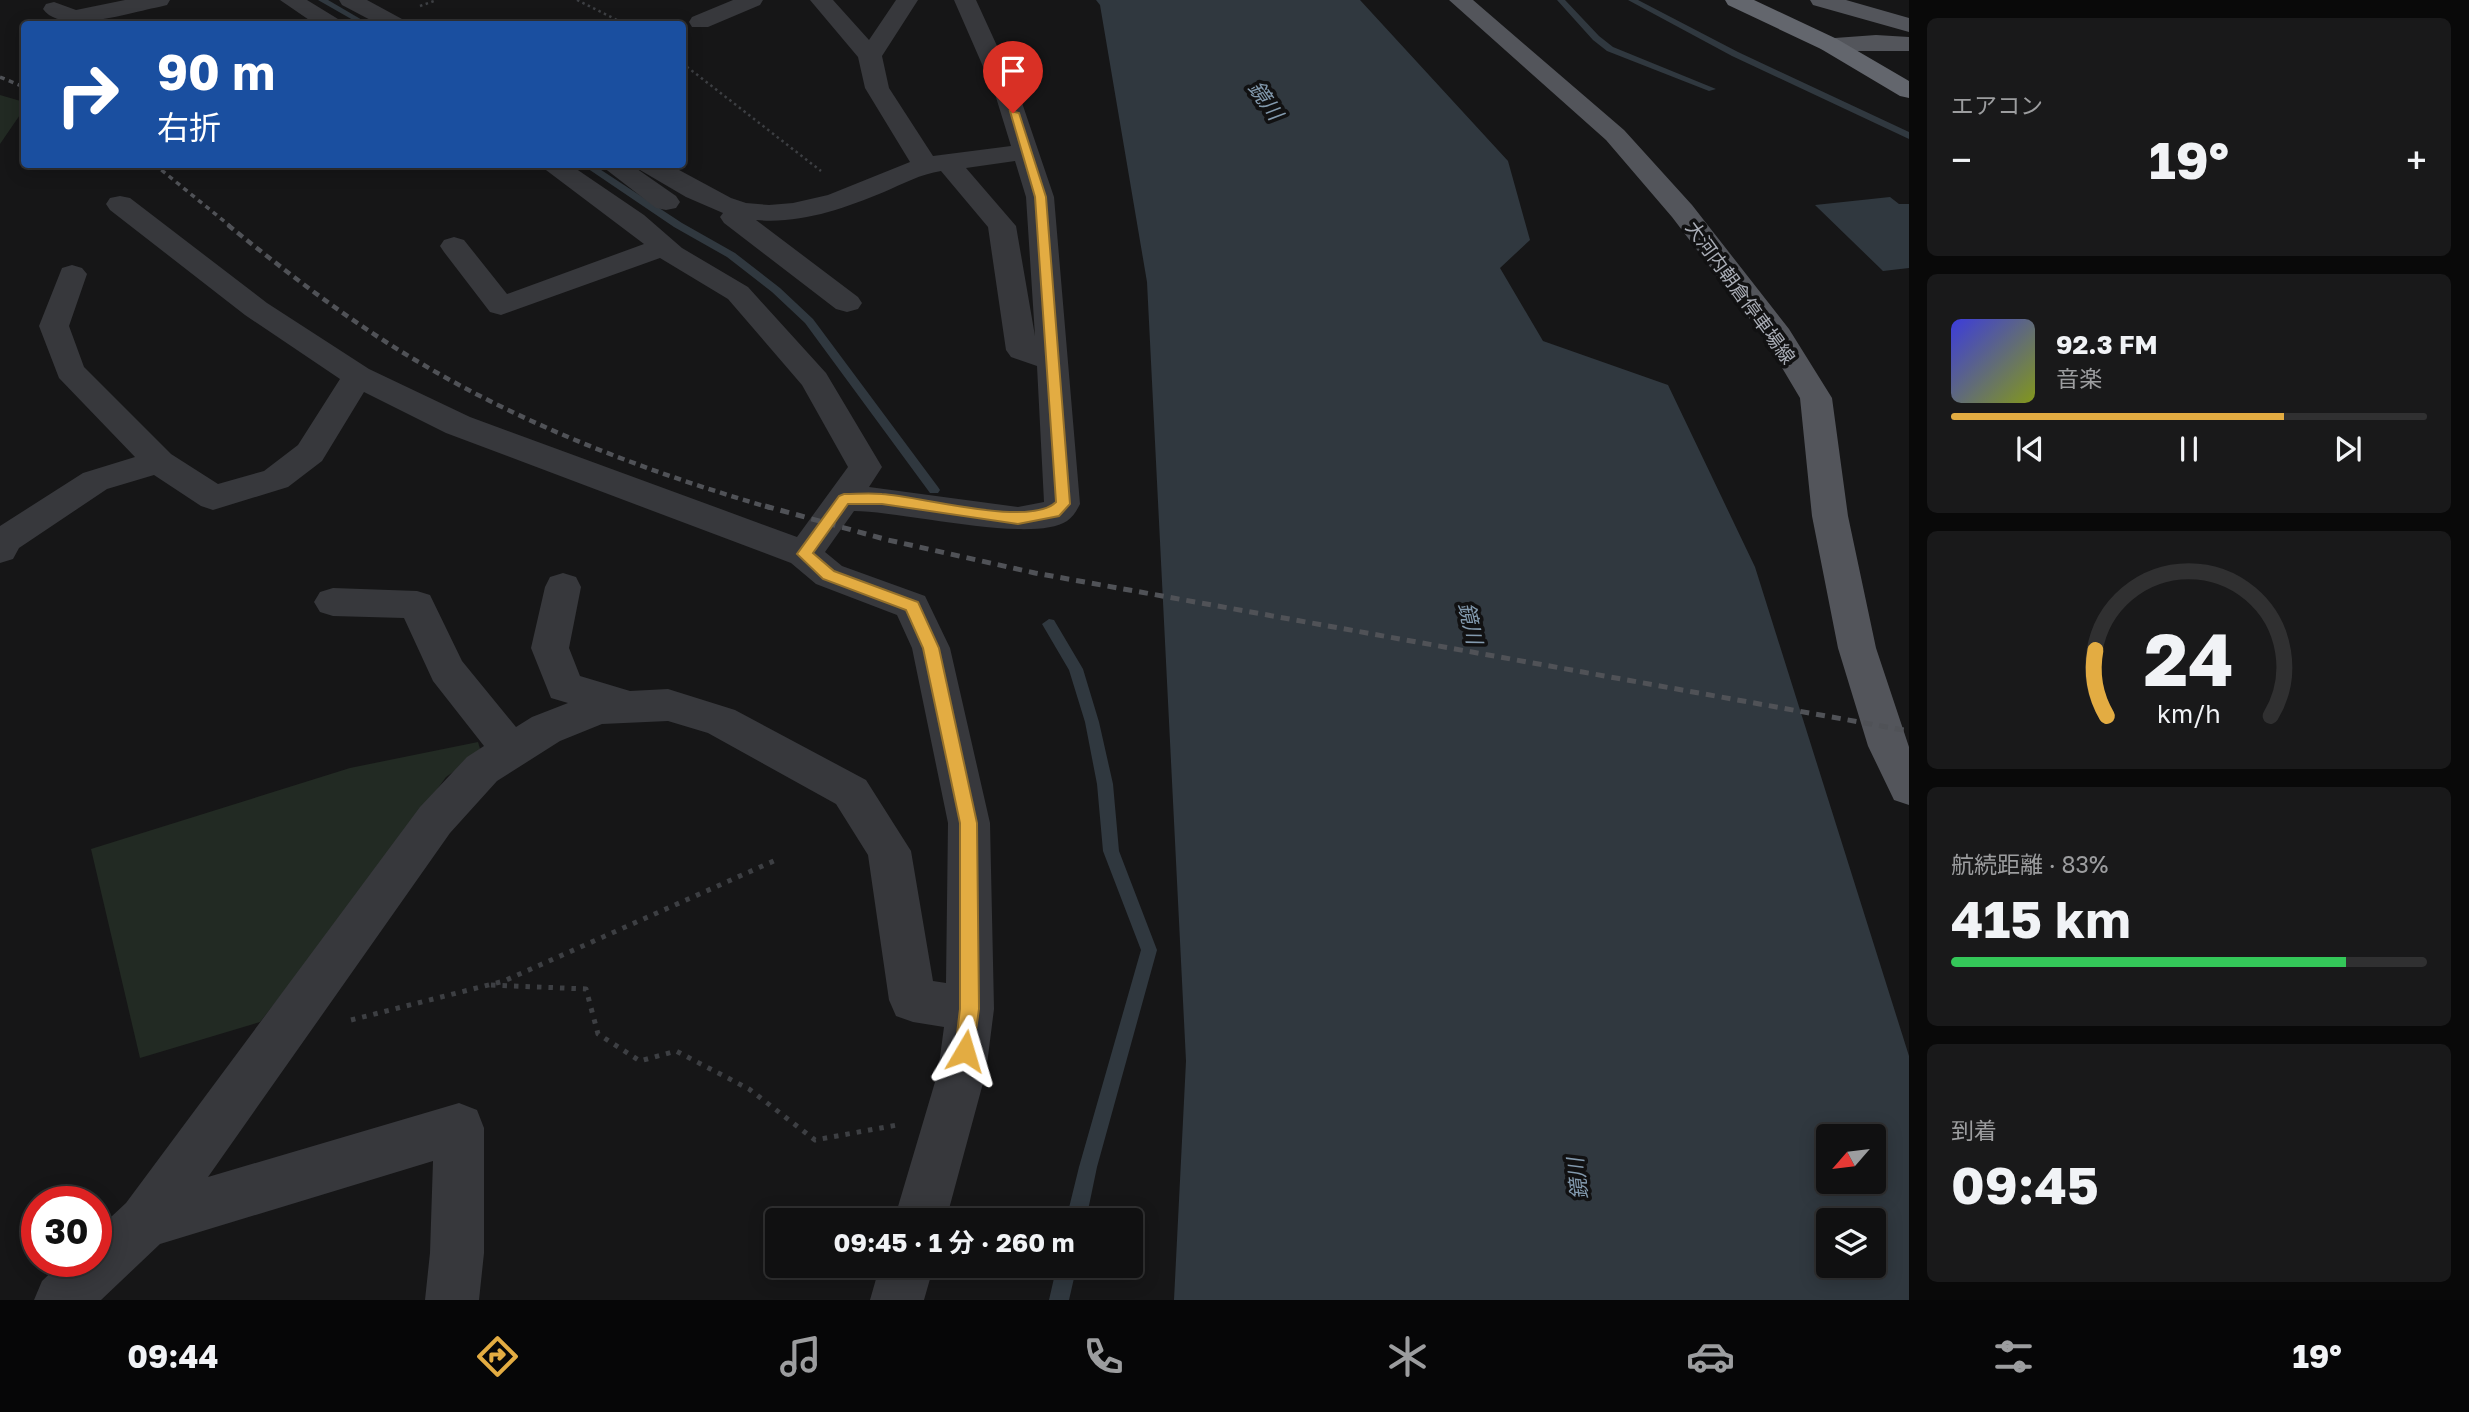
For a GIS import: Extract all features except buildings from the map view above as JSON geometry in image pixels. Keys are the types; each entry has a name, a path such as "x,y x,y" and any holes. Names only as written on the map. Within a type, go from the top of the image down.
{"highway":[{"path":"1736,0 1829,44 1909,91"},
{"path":"1812,3 1909,61"}],"main road":[{"name":"大河内朝倉停車場線","path":"1460,0 1615,135 1682,211 1778,336 1815,398 1830,516 1857,648 1888,746 1909,788"},
{"path":"1812,3 1851,4 1909,25"},
{"path":"1829,44 1909,44"}],"street":[{"path":"54,9 74,17 159,0"},
{"path":"291,0 325,21"},
{"path":"350,0 388,21"},
{"path":"700,22 751,0"},
{"path":"821,0 870,56 877,88 936,164 1002,226 1022,350 1055,361"},
{"path":"870,56 906,0"},
{"path":"844,499 882,499 1018,519 1054,513 1063,504 1055,361 1040,197 1007,94 965,0"},
{"path":"636,220 673,207 739,214 793,212 832,204 936,164 1026,152"},
{"path":"557,168 636,220 664,247 738,293 815,380 865,467 804,554"},
{"path":"618,168 673,207"},
{"path":"655,168 739,214 847,303"},
{"path":"120,204 256,309 358,376 458,425 804,554 829,575 912,606 931,648 969,823 970,1009 962,1072 923,1208"},
{"path":"454,246 501,306 664,247"},
{"path":"72,274 54,326 70,371 159,462 213,498 276,479 310,453 358,376"},
{"path":"2,541 95,481 159,462"},
{"path":"563,587 550,648 565,687 631,706"},
{"path":"333,602 417,605 447,670 511,750"},
{"path":"61,1300 145,1222 435,820 482,768 546,729 599,708 668,705 721,721 851,792 889,851 913,1000 970,1009"},
{"path":"145,1222 459,1128 457,1253 452,1300"},
{"path":"897,1300 903,1278"}],"path":[{"path":"577,0 619,21"},
{"path":"686,66 852,195"},
{"path":"278,1038 491,985 776,860"},
{"path":"491,985 586,989 598,1034 629,1055 640,1061 676,1051 750,1088 815,1140 950,1115"}],"shaded area":[{"path":"0,95 21,101 21,113 0,144"},
{"path":"478,742 481,752 446,777 376,874 260,1022 140,1058 91,849 350,768"}],"water":[{"name":"鏡川","path":"1096,0 1360,0 1508,161 1530,240 1500,268 1543,341 1668,385 1755,567 1909,1056 1909,1300 1174,1300 1186,1061 1147,282 1100,5"},
{"path":"1890,197 1899,204 1909,204 1909,268 1883,271 1815,205"}],"waterway":[{"path":"322,0 360,21"},
{"path":"1561,0 1596,38 1610,49 1712,89"},
{"path":"1632,0 1735,54 1909,136"},
{"path":"591,168 678,225 731,255 776,290 809,321 934,490"},
{"path":"1049,624 1076,669 1092,722 1105,784 1111,851 1149,950 1079,1208"},
{"path":"1059,1300 1064,1278"}],"railway":[{"path":"0,77 21,86"},
{"path":"159,168 230,226"},
{"path":"228,225 298,280 396,349 505,409 636,464 771,508"},
{"path":"765,506 888,540 1035,573 1909,731"}],"route":[{"path":"965,1051 970,1009 969,823 931,648 912,606 829,575 804,554 844,499 866,497 1018,519 1037,518 1054,513 1063,504 1055,361 1040,197 1013,113"}]}
